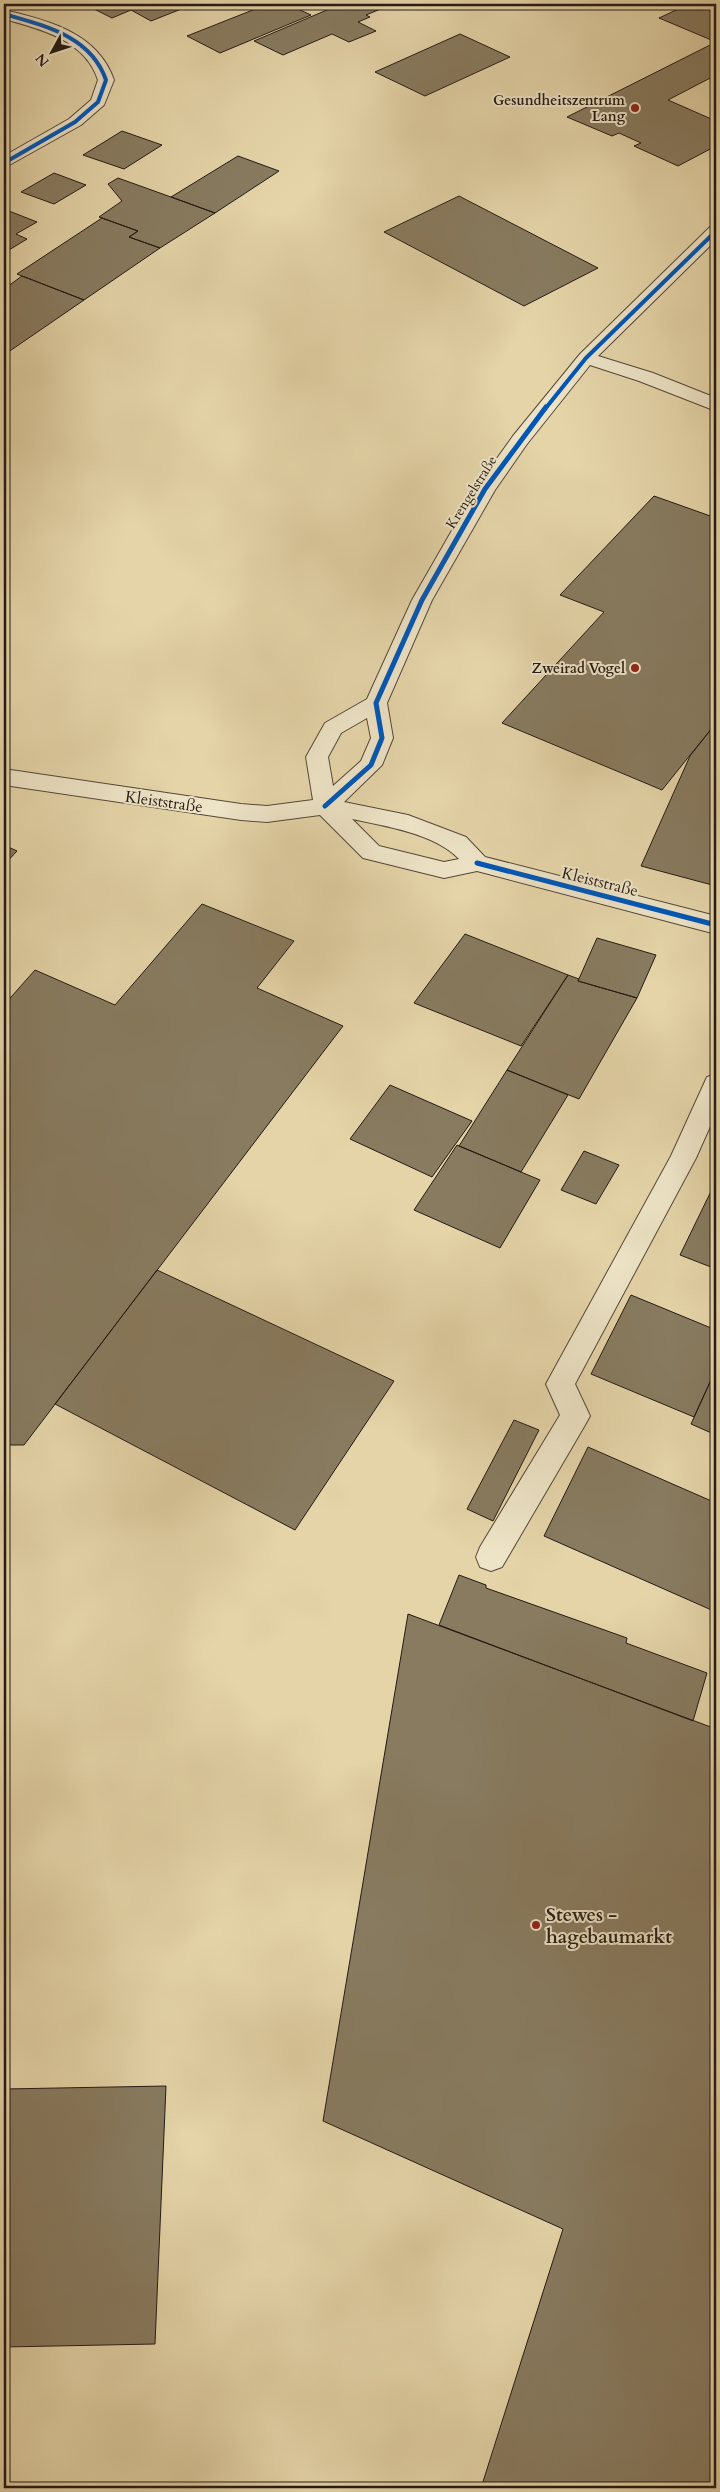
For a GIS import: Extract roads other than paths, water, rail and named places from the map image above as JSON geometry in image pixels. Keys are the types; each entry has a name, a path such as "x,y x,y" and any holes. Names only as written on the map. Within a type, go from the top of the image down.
{"street":[{"path":"4,14 33,23 82,44 98,61 106,80 98,102 75,122 4,163"},
{"name":"Krengelstraße","path":"376,703 422,600 485,489 520,440 586,358 716,231"},
{"path":"586,358 646,376 716,405"},
{"path":"376,703 382,738 370,766 325,806 317,757 333,728 376,703"},
{"name":"Kleiststraße","path":"4,777 241,812 267,814 325,806 408,824 458,843 477,863"},
{"name":"Kleiststraße","path":"325,806 371,852 444,870 477,863 716,925"},
{"path":"491,1557 575,1416 560,1384 683,1158 716,1084"}],"place":[{"name":"Gesundheitszentrum Lang","path":"635,108"},
{"name":"Zweirad Vogel","path":"635,668"},
{"name":"Stewes - hagebaumarkt","path":"536,1925"}]}
